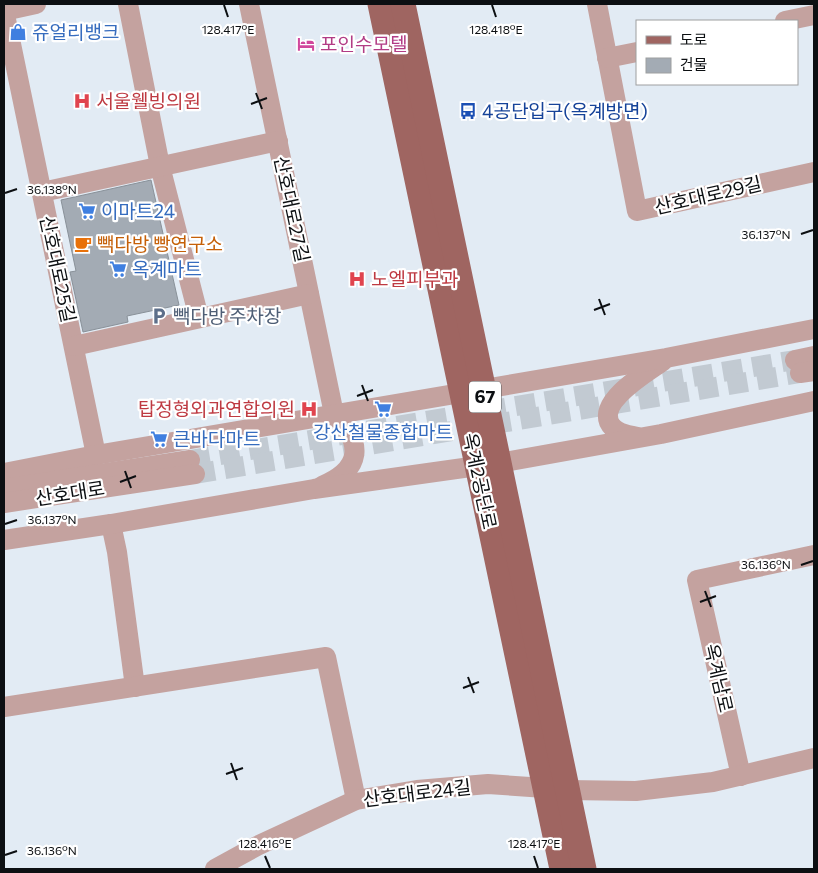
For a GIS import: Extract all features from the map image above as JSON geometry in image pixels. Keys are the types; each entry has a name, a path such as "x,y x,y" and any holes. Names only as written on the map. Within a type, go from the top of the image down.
{"main road":[{"name":"옥계2공단로","path":"380,4 473,391"},
{"name":"옥계2공단로","path":"403,4 473,391 556,789 584,869"},
{"name":"옥계2공단로","path":"556,789 562,869"}],"street":[{"name":"산호대로25길","path":"36,4 4,11 96,454"},
{"path":"128,4 160,166 199,318"},
{"name":"산호대로27길","path":"249,4 334,414"},
{"name":"산호대로29길","path":"597,4 637,211 814,172"},
{"path":"790,20 814,15"},
{"path":"607,58 636,52"},
{"name":"산호대로25길","path":"42,192 278,141"},
{"name":"산호대로25길","path":"74,346 309,294"},
{"path":"4,473 96,454 666,358 814,329"},
{"path":"642,437 628,436 613,428 608,418 609,408 620,393 666,358"},
{"path":"4,540 111,524 314,489 488,464 642,437 814,402"},
{"path":"314,489 329,483 341,475 348,467 355,452 353,439 334,414"},
{"name":"산호대로","path":"4,489 192,467 4,503"},
{"path":"111,524 117,552 135,687"},
{"name":"옥계남로","path":"741,776 697,580 814,555"},
{"path":"4,707 326,657 356,800"},
{"path":"556,789 636,792 713,782 814,758"},
{"name":"산호대로24길","path":"215,869 257,846 356,800 417,790 488,784 556,789"}],"building":[{"path":"151,180 179,305 127,316 128,322 83,332 70,272 76,271 61,200"}],"tunnel":[{"path":"190,460 795,360"},
{"path":"195,474 800,373"}],"place":[{"name":"쥬얼리뱅크","path":"18,32"},
{"name":"포인수모텔","path":"306,44"},
{"name":"서울웰빙의원","path":"82,101"},
{"name":"4공단입구(옥계방면)","path":"468,111"},
{"name":"이마트24","path":"87,211"},
{"name":"빽다방 빵연구소","path":"83,244"},
{"name":"옥계마트","path":"118,269"},
{"name":"노엘피부과","path":"357,279"},
{"name":"빽다방 주차장","path":"159,316"},
{"name":"탑정형외과연합의원","path":"309,409"},
{"name":"강산철물종합마트","path":"383,409"},
{"name":"큰바다마트","path":"159,439"}]}
